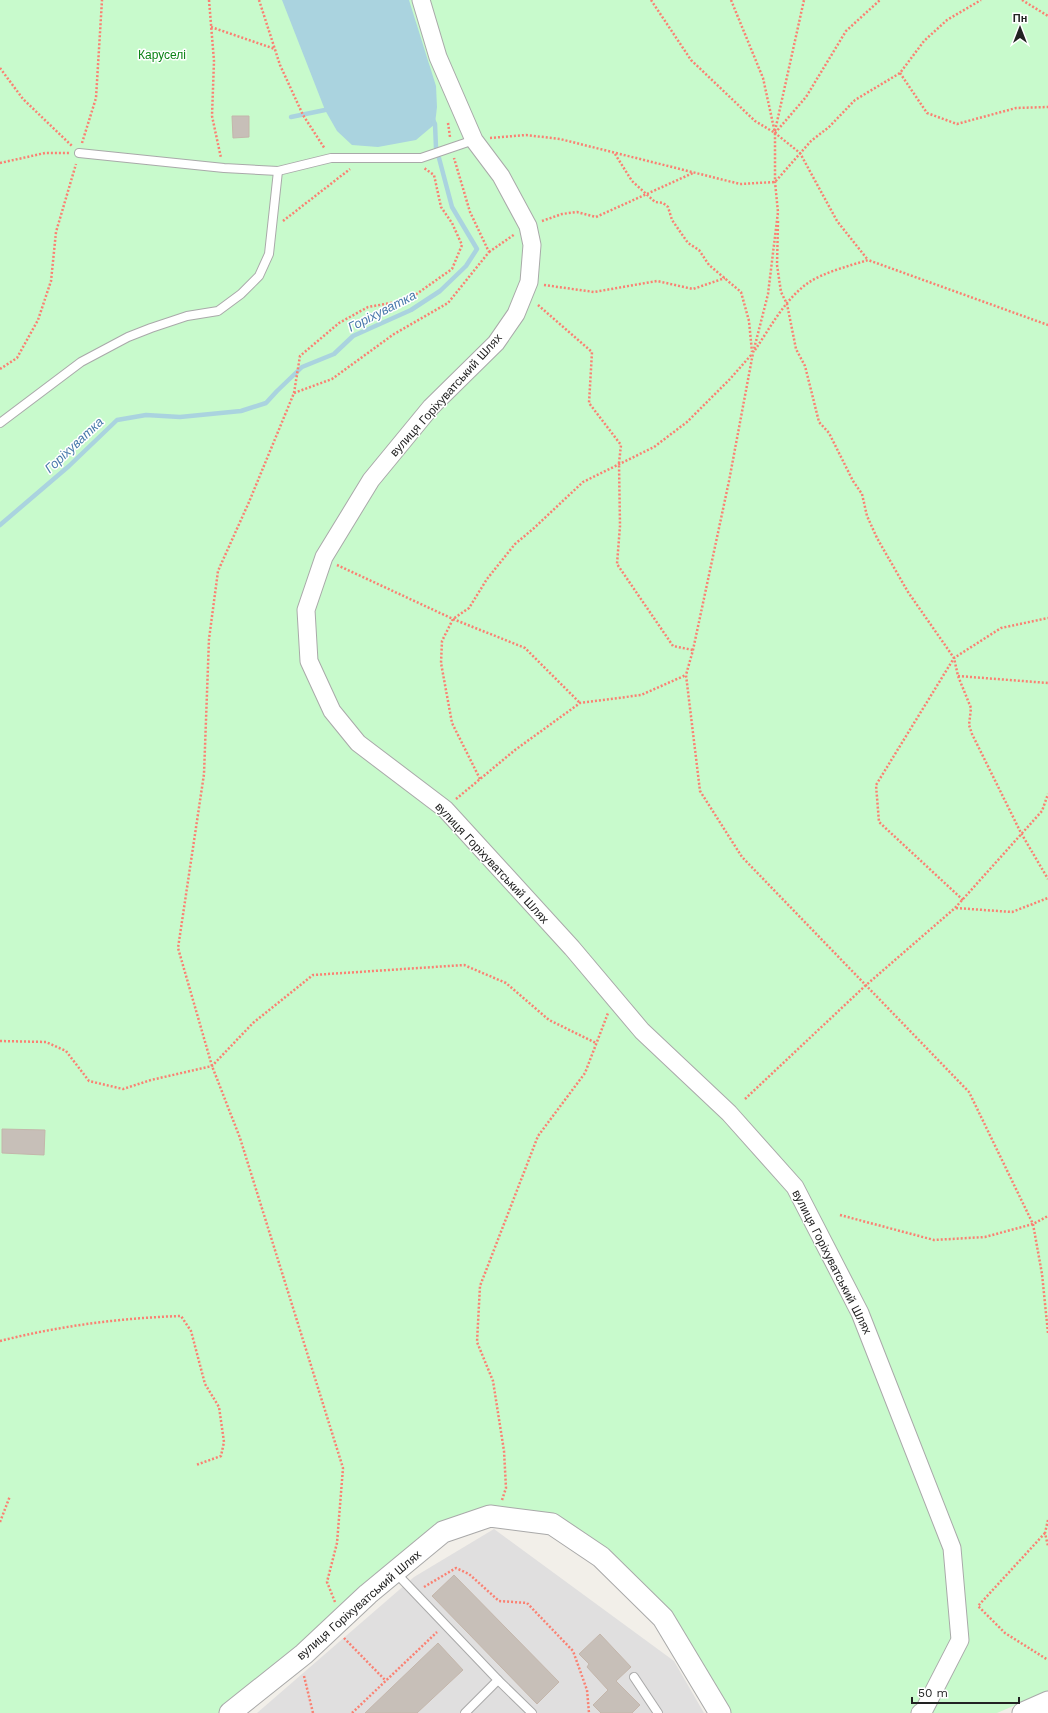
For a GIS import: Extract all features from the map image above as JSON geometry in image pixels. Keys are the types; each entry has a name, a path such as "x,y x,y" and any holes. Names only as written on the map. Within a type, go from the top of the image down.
{"street":[{"name":"вулиця Горіхуватський Шлях","path":"421,0 438,57 474,140 534,224 529,282 516,314 496,343 432,408 371,480 324,557 306,610 309,661 332,710 358,743 445,808 572,948 642,1031 729,1112 795,1187 860,1312 952,1548 960,1640 924,1710 920,1713"},
{"name":"вулиця Горіхуватський Шлях","path":"230,1713 304,1654 368,1594 443,1532 490,1516 552,1524 601,1557 663,1618 720,1713"},
{"path":"1023,1713 1048,1702"}],"lane":[{"path":"79,153 224,168 278,171 331,158 420,158 474,140"},
{"path":"0,423 81,362 115,344 151,328 187,316 218,311 241,294 259,276 269,254 278,171"},
{"path":"395,1572 498,1680 532,1713"},
{"path":"634,1677 658,1713"},
{"path":"466,1713 498,1680"}],"path":[{"path":"0,370 17,358 38,320 51,281 56,232 96,98 102,0"},
{"path":"209,0 214,61 212,116 224,168"},
{"path":"259,0 280,64 303,115 331,158"},
{"path":"651,0 691,60 755,121 775,134 800,154 837,221 868,260 1048,325"},
{"path":"731,0 763,78 775,134 775,182 778,212 777,265 796,349 805,366 819,422 829,433 852,481 862,494 867,516 876,538 908,592 954,658 958,676 971,708 969,725 972,734 1021,833 1048,879"},
{"path":"775,134 804,0"},
{"path":"775,134 806,97 846,31 880,0"},
{"path":"474,140 526,135 560,139 740,184 775,182 810,141 829,127 855,100 900,73 924,41 947,20 981,0"},
{"path":"1022,0 1048,16"},
{"path":"211,27 275,50"},
{"path":"0,68 23,99 79,153"},
{"path":"900,73 927,113 957,124 1016,108 1048,107"},
{"path":"452,148 470,212 489,252"},
{"path":"0,163 45,154 79,153"},
{"path":"615,153 632,181 655,202 663,203 668,207 672,220 688,243 699,250 709,265 741,292 749,321 753,353"},
{"path":"271,230 364,158"},
{"path":"346,1614 335,1603 327,1582 338,1543 343,1468 240,1138 212,1066 178,948 204,774 209,639 218,571 249,502 294,393 300,358 338,323 368,307 408,300 452,269 462,245 452,223 441,207 434,175 411,158"},
{"path":"294,393 332,379 394,334 448,303 489,252 534,224 562,214 577,212 596,217 694,173"},
{"path":"778,212 768,294 753,353 729,481 694,650 686,675 700,791 742,857 969,1092 1033,1224 1042,1274 1048,1333"},
{"path":"480,779 452,723 441,663 442,641 453,619 469,608 487,579 515,544 583,482 654,446 687,422 730,379 753,353 787,304 808,283 838,270 868,260"},
{"path":"544,285 594,292 657,281 693,289 725,278"},
{"path":"538,305 592,352 589,404 621,445 619,463 620,526 617,564 673,646 694,650"},
{"path":"335,564 453,619 525,648 580,703"},
{"path":"963,900 879,822 876,785 954,658 1001,628 1048,618"},
{"path":"453,801 515,750 580,703 641,695 686,675"},
{"path":"958,676 1048,683"},
{"path":"746,1099 865,986 963,900 1042,811 1048,794"},
{"path":"955,908 1012,912 1048,898"},
{"path":"0,1041 46,1042 66,1051 89,1081 123,1089 151,1080 212,1066 253,1023 313,975 382,969 464,965 506,983 549,1020 596,1043"},
{"path":"498,1517 506,1488 504,1451 493,1381 477,1342 480,1286 538,1136 585,1073 614,997"},
{"path":"840,1216 934,1240 985,1237 1033,1224 1048,1216"},
{"path":"0,1341 39,1331 130,1318 181,1316 191,1331 205,1384 219,1407 224,1442 220,1456 196,1465"},
{"path":"0,1522 10,1496"},
{"path":"1048,1520 1045,1533 1048,1546"},
{"path":"1045,1533 978,1606 1006,1633 1048,1660"},
{"path":"415,1593 456,1568 469,1574 499,1601 527,1603 573,1651 587,1690 589,1713"},
{"path":"352,1713 445,1625"},
{"path":"340,1634 386,1680"},
{"path":"303,1670 313,1713"}],"shaded area":[{"path":"494,1529 674,1661 704,1713 257,1713 414,1577"}],"green space":[{"name":"Каруселі","path":"0,0 1048,0 1048,1691 997,1713 728,1713 606,1552 490,1510 298,1651 219,1713 0,1713"}],"water":[{"path":"282,0 409,0 436,86 437,107 435,124 416,140 378,147 352,145 337,131 325,110"}],"building":[{"path":"232,116 249,116 249,137 233,138"},
{"path":"2,1129 45,1130 44,1155 2,1153"},
{"path":"454,1575 559,1682 537,1704 432,1596"},
{"path":"600,1634 631,1667 616,1681 640,1705 632,1713 601,1713 593,1705 608,1690 587,1667 589,1664 579,1654"},
{"path":"438,1643 463,1670 417,1713 365,1713"}],"waterway":[{"path":"291,117 325,110"},
{"name":"Горіхуватка","path":"433,120 435,124 436,148"},
{"name":"Горіхуватка","path":"0,525 69,466 117,420 146,415 180,417 241,411 266,403 302,367 334,354 353,336 411,310 440,291 466,266 477,249 452,207 439,158"}]}
